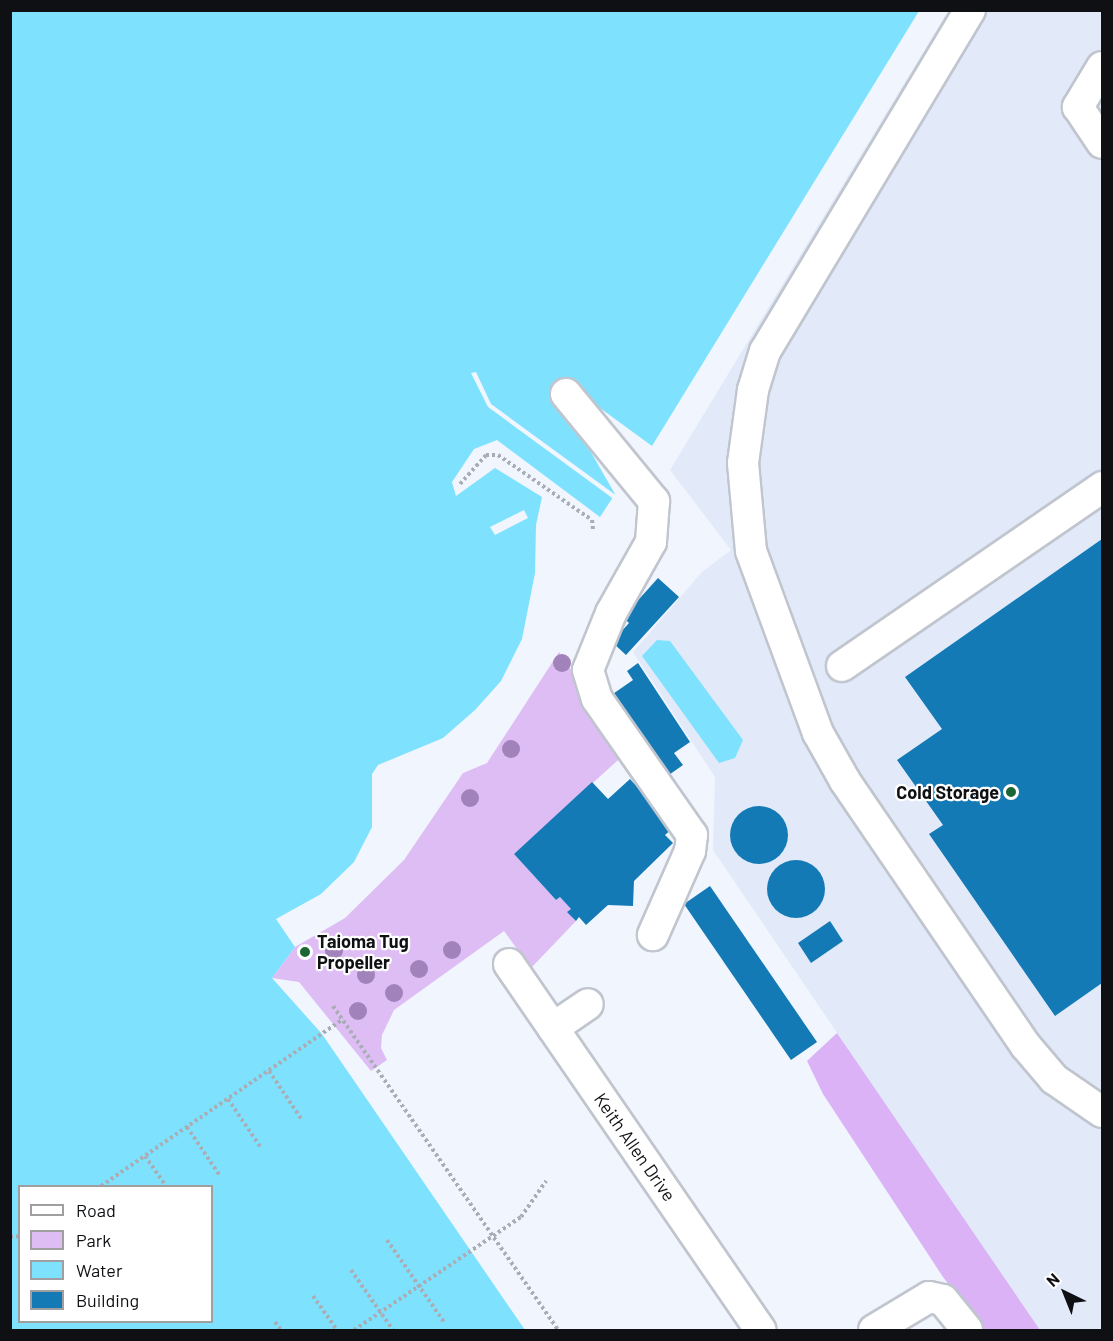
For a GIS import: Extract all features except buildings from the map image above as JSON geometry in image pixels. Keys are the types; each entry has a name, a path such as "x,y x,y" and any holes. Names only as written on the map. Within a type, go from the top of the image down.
{"street":[{"path":"970,10 765,351 753,390 743,463 751,551 818,733 845,781 1026,1046 1054,1079 1102,1112"},
{"path":"1102,67 1078,107 1102,143"},
{"path":"566,394 654,501 651,542 611,613 588,670 597,699 692,835 653,935"},
{"path":"842,666 1102,487"},
{"name":"Keith Allen Drive","path":"509,964 761,1330"},
{"path":"553,1028 588,1004"},
{"path":"874,1330 928,1297 943,1300 968,1330"}],"path":[{"path":"460,484 486,455 498,455 592,520 593,530"},
{"path":"333,1006 558,1330"},
{"path":"105,1185 343,1019"},
{"path":"269,1071 302,1120"},
{"path":"228,1099 261,1148"},
{"path":"187,1127 220,1176"},
{"path":"145,1156 165,1185"},
{"path":"354,1330 521,1217 546,1181"},
{"path":"387,1240 444,1322"},
{"path":"351,1269 393,1330"},
{"path":"313,1296 337,1330"},
{"path":"275,1322 281,1330"}],"shaded area":[{"path":"948,11 1102,11 1102,1330 1039,1330 713,850 715,777 633,652 702,572 731,550 670,470"},
{"path":"837,1033 1040,1330 984,1330 943,1277 823,1094 807,1061"}],"green space":[{"path":"559,652 627,752 514,854 556,900 560,897 571,909 568,912 576,921 531,968 504,931 394,1010 382,1035 381,1048 387,1060 371,1071 299,982 272,978 295,947 345,918 404,860 463,773 487,763"}],"water":[{"path":"10,11 919,11 652,446 600,408 577,428 615,494 600,517 497,440 474,449 452,482 456,496 495,468 542,497 536,525 535,573 522,639 501,681 475,710 443,738 378,765 372,774 372,827 354,862 321,894 276,919 295,947 272,978 322,1034 525,1330 11,1330"},
{"path":"657,640 670,641 743,740 735,758 719,763 642,656"}],"pier":[{"path":"476,372 491,404 617,496 615,500 488,407 471,373"},
{"path":"524,510 528,518 495,535 490,527"}],"place":[{"name":"Cold Storage","path":"1011,792"},
{"name":"Taioma Tug Propeller","path":"305,952"}]}
